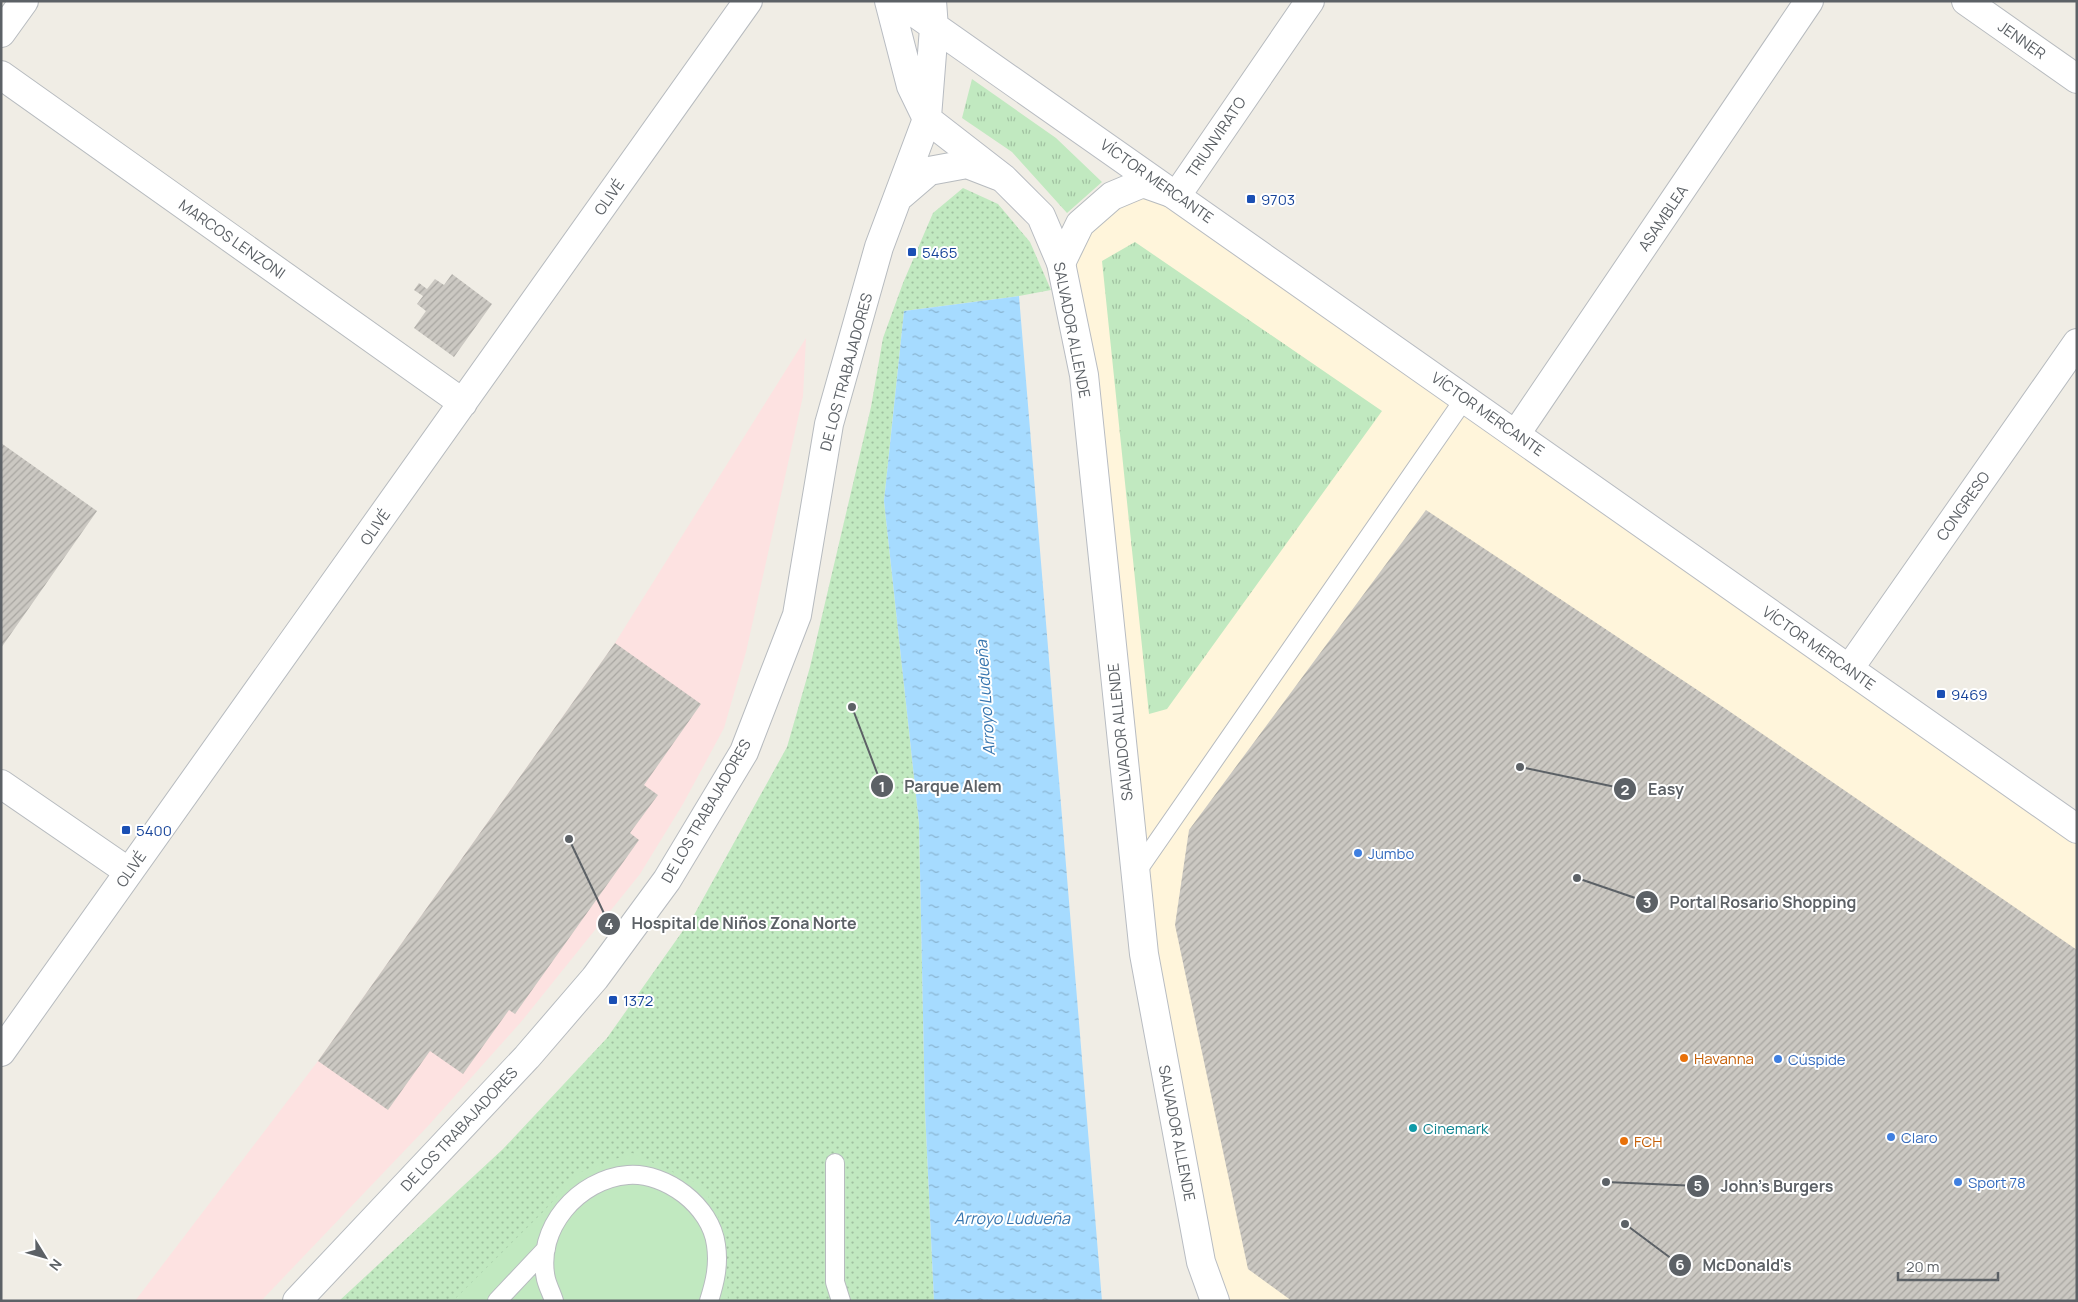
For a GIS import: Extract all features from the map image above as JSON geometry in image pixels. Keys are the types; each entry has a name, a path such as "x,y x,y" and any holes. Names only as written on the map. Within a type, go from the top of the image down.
{"street":[{"path":"1,33 24,1"},
{"name":"OLIVÉ","path":"1,1052 748,1"},
{"name":"SALVADOR ALLENDE","path":"889,1 912,86 927,119 1003,178 1041,216 1061,263 1084,375 1144,954 1200,1252 1215,1301"},
{"name":"VÍCTOR MERCANTE","path":"898,1 933,14 1177,195 2077,829"},
{"name":"TRIUNVIRATO","path":"1177,195 1310,1"},
{"name":"ASAMBLEA","path":"1516,434 1809,1"},
{"name":"JENNER","path":"1966,1 2077,79"},
{"name":"DE LOS TRABAJADORES","path":"297,1301 520,1064 595,978 667,880 744,752 797,615 829,424 879,248 900,196 927,119 933,14"},
{"name":"MARCOS LENZONI","path":"1,75 463,403"},
{"name":"SALVADOR ALLENDE","path":"900,196 929,171 948,167 967,164 1003,178"},
{"path":"1061,263 1080,224 1112,196 1143,183 1177,195"},
{"name":"CONGRESO","path":"1849,669 2077,343"},
{"path":"1,784 130,872"}],"lane":[{"path":"1135,874 1465,398"},
{"path":"835,1163 834,1282 841,1301"},
{"path":"554,1301 546,1279 546,1249 555,1221 574,1198 600,1181 628,1175 658,1180 685,1194 705,1216 716,1243 718,1273 709,1301"},
{"path":"497,1301 546,1249"}],"shaded area":[{"path":"1143,183 2077,829 2077,1301 1215,1301 1144,954 1061,263 1080,224"},
{"path":"806,338 803,396 746,652 724,728 683,804 640,874 521,1022 428,1126 261,1301 135,1301 318,1061 615,643"}],"green space":[{"path":"972,79 1056,138 1102,182 1067,213 1012,152 962,118"},
{"path":"963,188 998,204 1030,242 1051,290 904,311 884,501 919,823 925,1110 934,1301 339,1301 503,1149 607,1038 694,915 787,747 810,667 871,407 883,338 903,283 933,213"},
{"path":"1135,242 1382,411 1167,709 1149,714 1102,261"},
{"path":"632,1153 703,1186 725,1230 728,1301 453,1301 544,1211 578,1173"}],"water":[{"name":"Arroyo Ludueña","path":"1019,296 1102,1301 934,1301 925,1110 919,823 884,501 904,311"}],"building":[{"path":"452,274 492,304 454,357 414,328 426,311 417,304 423,296 414,290 419,283 427,289 435,279 444,285"},
{"path":"1,443 97,511 1,648"},
{"path":"1426,510 1726,709 2077,950 2077,1301 1292,1301 1248,1269 1175,925 1189,830"},
{"path":"615,643 701,704 644,785 658,795 630,833 639,840 515,1014 509,1010 463,1074 430,1051 388,1110 318,1061"}],"place":[{"name":"9703","path":"1251,199"},
{"name":"5465","path":"912,252"},
{"name":"9469","path":"1941,694"},
{"name":"Parque Alem","path":"852,707"},
{"name":"Easy","path":"1520,767"},
{"name":"5400","path":"126,830"},
{"name":"Hospital de Niños Zona Norte","path":"569,839"},
{"name":"Jumbo","path":"1358,853"},
{"name":"Portal Rosario Shopping","path":"1577,878"},
{"name":"1372","path":"613,1000"},
{"name":"Havanna","path":"1684,1058"},
{"name":"Cúspide","path":"1778,1059"},
{"name":"Cinemark","path":"1413,1128"},
{"name":"Claro","path":"1891,1137"},
{"name":"FCH","path":"1624,1141"},
{"name":"John's Burgers","path":"1606,1182"},
{"name":"Sport 78","path":"1958,1182"},
{"name":"McDonald's","path":"1625,1224"}]}
